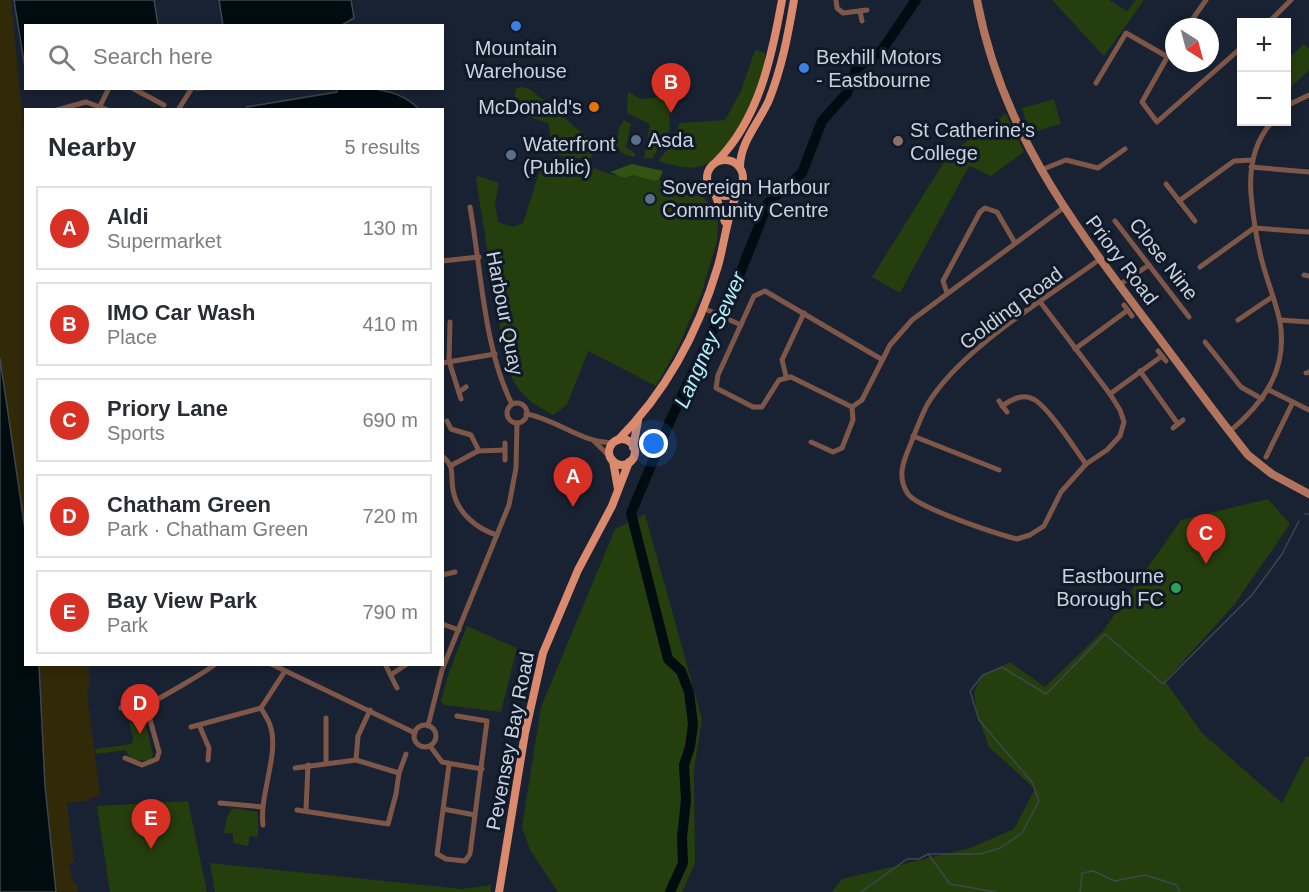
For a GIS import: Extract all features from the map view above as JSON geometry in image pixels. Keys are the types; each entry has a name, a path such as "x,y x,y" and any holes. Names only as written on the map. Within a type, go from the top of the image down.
{"main road":[{"path":"726,226 715,194 708,187 706,178 709,168 731,145 748,117 761,88 775,39 782,0"},
{"path":"618,489 609,449 638,421 666,384 704,308 718,264 726,226 743,178 740,167 743,146 762,114 778,75 787,45 794,0"},
{"path":"717,161 731,160 740,167"},
{"path":"715,194 727,196 738,191"},
{"path":"612,459 621,465 629,462 634,455 633,447 638,421"},
{"path":"616,441 625,440 633,447"},
{"name":"Pevensey Bay Road","path":"499,892 525,733 541,662 578,570 629,462"}],"street":[{"path":"836,0 837,8 843,13 867,10"},
{"name":"Priory Road","path":"977,0 998,80 1014,121 1063,208 1229,432 1261,466 1309,494"},
{"path":"1193,18 1206,0"},
{"path":"1273,18 1291,0"},
{"path":"860,11 862,21"},
{"path":"1096,83 1126,33 1165,55"},
{"path":"1219,67 1237,51"},
{"path":"1165,58 1142,102 1157,122 1214,72"},
{"path":"100,106 108,90"},
{"path":"136,90 164,105"},
{"path":"179,108 192,90"},
{"path":"1291,104 1309,95"},
{"path":"64,108 86,102 104,108"},
{"path":"1229,432 1248,417 1269,390 1281,349 1280,320 1254,228 1252,160 1259,140 1269,126"},
{"path":"1041,170 1066,160 1098,168 1125,149"},
{"path":"1179,201 1234,161 1252,160"},
{"path":"1251,167 1309,172"},
{"path":"1166,184 1195,221"},
{"name":"Harbour Quay","path":"470,207 495,354 501,379 512,404"},
{"path":"946,293 942,280 980,212 985,208 996,212 1015,243"},
{"path":"852,407 862,400 880,359 912,320 1063,208"},
{"name":"Close Nine","path":"1115,220 1190,317"},
{"path":"473,225 480,223"},
{"path":"1200,267 1254,228 1309,232"},
{"path":"444,261 479,257"},
{"name":"Golding Road","path":"1086,464 1060,492 1044,526 1030,535 1017,539 925,506 909,496 902,481 901,466 927,405 943,384 983,343 1100,259"},
{"path":"1119,285 1149,265"},
{"path":"786,376 778,380 766,404 757,408 716,388 718,375 754,296 762,290 804,312 880,359"},
{"path":"1238,320 1272,297"},
{"path":"1007,412 1001,403 1022,397 1032,398 1042,406 1086,464 1107,450 1120,436 1124,422 1120,410 1041,303"},
{"path":"704,308 741,325"},
{"path":"1075,348 1128,310"},
{"path":"786,376 782,360 804,312"},
{"path":"1280,320 1309,322"},
{"path":"450,322 453,331 446,362 461,399"},
{"path":"1205,342 1240,387 1262,399"},
{"path":"1110,394 1160,353 1166,362"},
{"path":"446,362 495,354"},
{"path":"1140,371 1178,424"},
{"path":"786,376 852,407"},
{"path":"459,392 466,387"},
{"path":"1269,390 1309,410"},
{"path":"1266,457 1293,402"},
{"path":"517,423 509,419 507,414 512,404 522,405 526,414 571,429 593,440 612,459"},
{"path":"811,442 833,452 842,448 854,420 852,407"},
{"path":"517,423 523,420 526,414"},
{"path":"447,421 451,429 471,435 479,451"},
{"path":"444,665 497,535 512,491 516,468 517,423"},
{"path":"913,436 999,470"},
{"path":"593,440 616,441"},
{"path":"505,443 505,460"},
{"path":"452,465 479,451 505,450"},
{"path":"444,458 452,465 454,495 468,516 476,527 497,535"},
{"path":"444,574 455,572"},
{"path":"444,625 459,630"},
{"path":"121,708 146,705 170,690 209,671 213,666"},
{"path":"275,666 415,733"},
{"path":"387,666 397,688"},
{"path":"392,674 404,666"},
{"path":"428,726 444,666"},
{"path":"191,727 201,727 223,717 261,708 285,671"},
{"path":"338,696 342,688"},
{"path":"125,758 142,765 158,759 159,752 146,705"},
{"path":"261,708 270,725 272,764 263,807 263,825"},
{"path":"356,760 358,736 370,710"},
{"path":"449,765 437,854 446,859 465,861 470,854 488,721 457,716"},
{"path":"326,718 326,764"},
{"path":"428,726 420,727 415,733 416,743 423,747 430,746"},
{"path":"428,726 435,735 430,746"},
{"path":"201,727 209,748 208,760"},
{"path":"430,746 437,758 449,765 482,769"},
{"path":"297,810 388,824 399,773 406,754"},
{"path":"296,768 356,760 399,773"},
{"path":"306,810 308,765"},
{"path":"220,803 263,807"},
{"path":"443,809 475,815"}],"green space":[{"path":"1052,0 1109,0 1127,11 1136,0 1144,0 1104,56"},
{"path":"1304,44 1309,49 1309,70 1291,87 1291,72 1291,56"},
{"path":"755,50 765,53 760,80 745,115 725,147 714,158 698,167 681,167 658,161 667,150 680,123 725,120 741,91"},
{"path":"517,88 530,89 588,138 594,147 591,158 566,158 554,152 548,123 527,116 528,111 518,105 519,99 514,96"},
{"path":"628,92 641,99 664,97 664,94 668,94 670,129 652,159 644,158 650,124 627,113"},
{"path":"1054,99 1061,124 1029,133 1022,108"},
{"path":"1006,114 1024,152 991,176 969,166 900,293 872,277 949,154"},
{"path":"624,120 631,124 626,147 636,154 634,157 623,154 616,145 619,128"},
{"path":"543,161 547,165 585,165 613,175 632,175 653,181 672,178 688,183 715,209 718,225 717,241 701,295 678,347 656,386 588,351 567,405 553,415 526,397 515,383 507,365 476,179 478,176 499,183 495,203 498,222 513,227 523,223"},
{"path":"632,164 663,171 659,180 653,181 632,175 624,178 610,172"},
{"path":"1268,499 1290,524 1234,605 1165,681 1202,733 1282,803 1306,756 1309,757 1309,892 832,892 842,879 970,848 1014,829 1035,789 989,747 977,714 974,692 982,676 1010,662 1045,687 1103,631 1181,520"},
{"path":"645,514 702,719 694,770 695,863 682,892 558,892 530,850 522,827 541,707 615,529"},
{"path":"467,626 517,648 501,712 444,705 441,701 449,672"},
{"path":"138,711 143,713 153,755 150,760 131,761 126,750 96,754 95,749 132,744 133,737 129,722 138,721"},
{"path":"188,801 207,892 110,892 97,806"},
{"path":"233,808 258,812 258,837 250,836 248,846 233,843 233,834 224,833 227,817"},
{"path":"210,863 462,889 491,885 491,892 215,892"}],"sand":[{"path":"0,0 11,0 24,131 24,666 88,666 90,681 87,695 100,794 86,801 67,803 74,862 69,864 73,883 77,883 78,892 4,892 0,845"}],"shaded area":[{"path":"14,0 154,0 158,24 24,24 24,62"},
{"path":"219,0 351,0 354,18 344,24 223,24"},
{"path":"337,90 379,90 396,94 418,108 247,108 247,107 337,92"},
{"path":"0,358 24,523 24,666 39,666 45,786 56,892 0,892"}],"waterway":[{"name":"Langney Sewer","path":"670,892 683,863 682,837 686,800 684,765 690,747 693,724 689,692 681,671 668,659 631,513 670,421 739,276 768,203 802,173 822,121 847,93 856,69 882,50 916,0"},
{"path":"861,892 907,859 919,859 928,854 980,854 1000,848 1022,833 1039,801 1032,782 979,720 970,691 983,675 1002,667 1046,694 1105,634 1163,684 1252,595 1282,554 1299,521"},
{"path":"929,855 950,884 995,892"},
{"path":"1080,892 1082,873 1093,871 1115,881 1145,875 1177,885 1180,892"}],"place":[{"name":"Mountain Warehouse","path":"516,26"},
{"name":"Bexhill Motors - Eastbourne","path":"804,68"},
{"name":"McDonald's","path":"594,107"},
{"name":"IMO Car Wash","path":"671,113"},
{"name":"Asda","path":"636,140"},
{"name":"St Catherine's College","path":"898,141"},
{"name":"Waterfront (Public)","path":"511,155"},
{"name":"Sovereign Harbour Community Centre","path":"650,199"},
{"name":"Aldi","path":"573,507"},
{"name":"Priory Lane","path":"1206,564"},
{"name":"Eastbourne Borough FC","path":"1176,588"},
{"name":"Chatham Green","path":"140,734"},
{"name":"Bay View Park","path":"151,849"}]}
